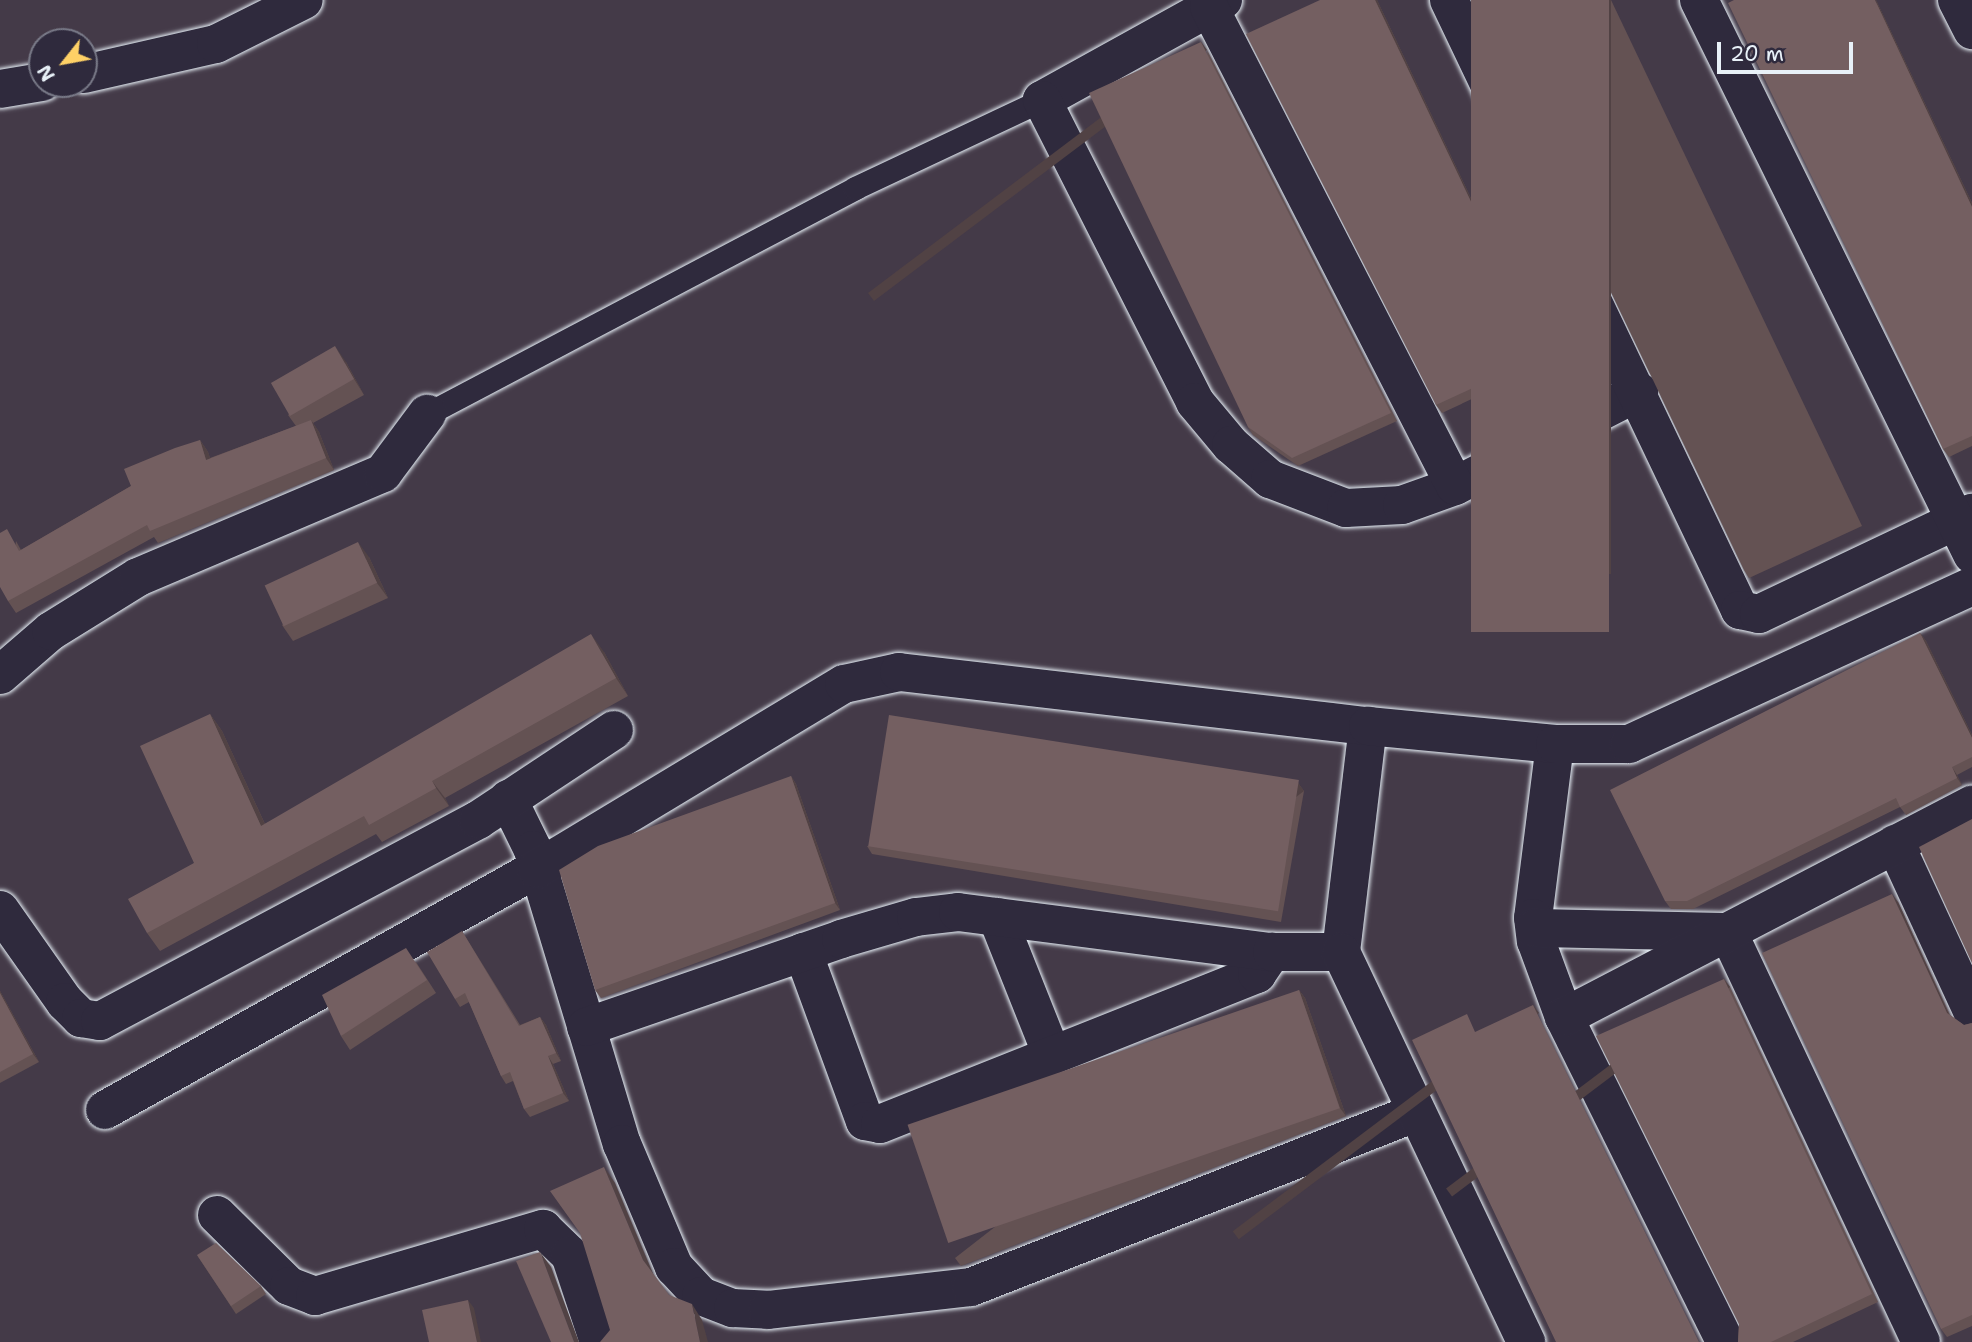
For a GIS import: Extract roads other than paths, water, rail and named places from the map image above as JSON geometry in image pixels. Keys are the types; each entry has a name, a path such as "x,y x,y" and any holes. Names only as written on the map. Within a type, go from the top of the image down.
{"street":[{"path":"98,71 216,44 304,0"},
{"path":"1449,0 1639,392 1731,594 1749,615 1966,531 1699,0"},
{"path":"1957,0 1972,30"},
{"path":"1455,486 1216,4 1042,100 1195,402 1231,445 1270,479 1346,508 1402,505 1455,486 1639,392"},
{"path":"0,89 28,84"},
{"path":"0,676 51,631 138,577 383,473 428,414"},
{"path":"105,1110 821,696 873,676 899,672 1368,726 1555,744 1629,744 1972,586"},
{"path":"1368,726 1341,952 1414,1113 1527,1342"},
{"path":"0,910 65,1002 80,1018 100,1021 512,807 614,730"},
{"path":"1555,744 1535,928 1564,1017 1725,1342"},
{"path":"1564,1017 1972,805"},
{"path":"512,807 535,860 622,1144 674,1266 701,1296 733,1308 768,1310 971,1287 1414,1113"},
{"path":"1895,844 1972,1011"},
{"path":"586,1027 916,916 997,917 1272,952 1341,952"},
{"path":"997,917 1052,1055"},
{"path":"1535,928 1728,932"},
{"path":"1728,932 1921,1342"},
{"path":"803,953 864,1121 880,1124 1257,974 1272,952"},
{"path":"217,1215 289,1286 315,1296 543,1229 569,1255 599,1342"}],"lane":[{"path":"428,414 844,194 1042,100"}]}
